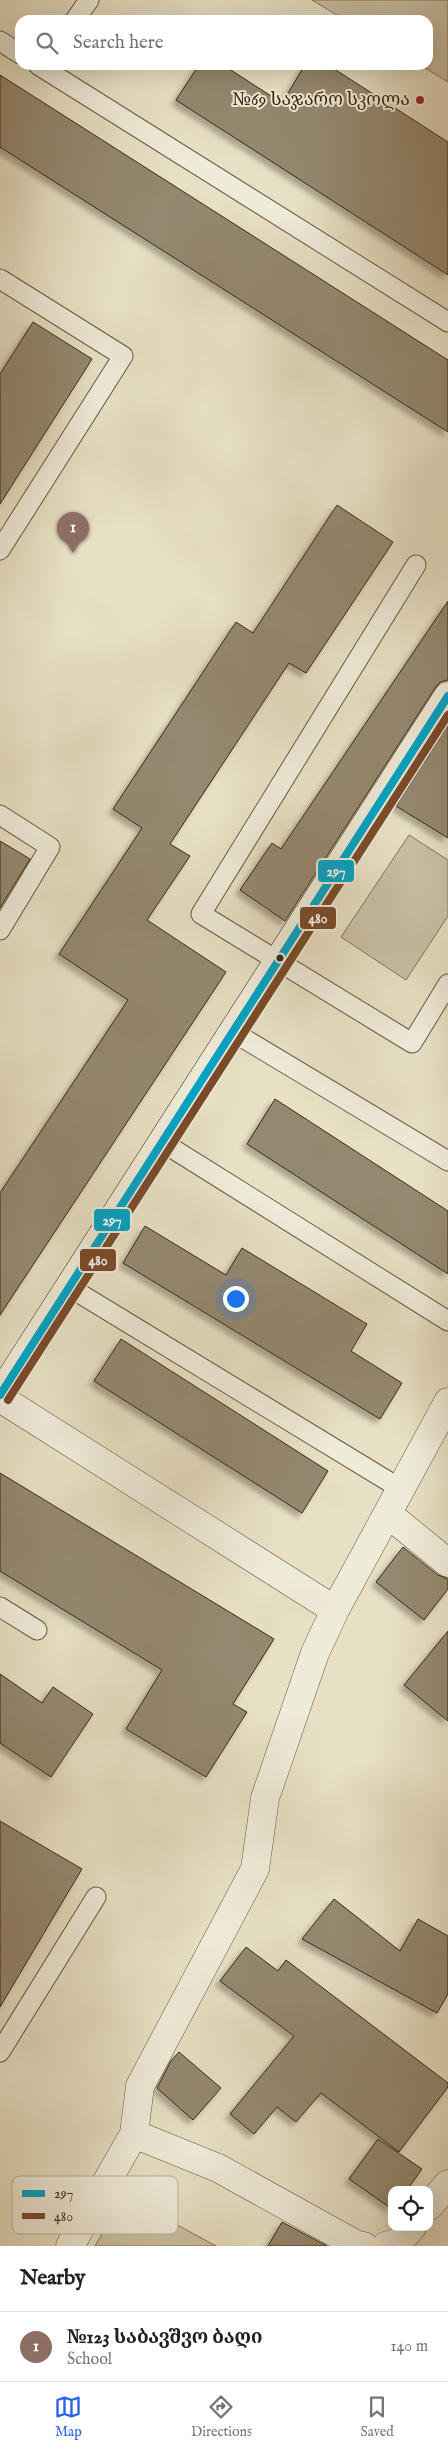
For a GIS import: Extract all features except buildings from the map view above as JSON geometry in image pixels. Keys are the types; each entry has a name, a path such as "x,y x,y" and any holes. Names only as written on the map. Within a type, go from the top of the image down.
{"street":[{"path":"335,1610 0,1397 448,696"},
{"path":"110,2176 134,2134 140,2086 255,1869 265,1798 315,1653 335,1610 448,1402"},
{"path":"388,1514 448,1563"},
{"path":"134,2134 218,2168 357,2245 364,2246"},
{"path":"433,2201 448,2184"},
{"path":"386,2246 399,2242 409,2231"},
{"path":"70,2246 77,2234"}],"lane":[{"path":"78,15 89,0"},
{"path":"0,41 15,51"},
{"path":"48,70 448,322"},
{"path":"0,279 123,356 0,550"},
{"path":"416,565 201,914 412,1043 448,984"},
{"path":"0,815 50,847 0,930"},
{"path":"232,1032 448,1160"},
{"path":"162,1142 448,1321"},
{"path":"69,1287 401,1489"},
{"path":"0,1607 37,1630"},
{"path":"0,2052 96,1896"}],"shaded area":[{"path":"312,0 448,0 448,82 428,70 433,70 433,15 337,15"},
{"path":"409,835 448,860 448,916 406,980 341,937"},
{"path":"178,2225 216,2246 95,2246 102,2234 178,2234"}],"transit line":[{"name":"297","path":"0,1395 448,696"},
{"name":"480","path":"8,1400 448,715"}],"place":[{"name":"№69 საჯარო სკოლა","path":"420,100"},
{"name":"№123 საბავშვო ბაღი","path":"73,553"}]}
